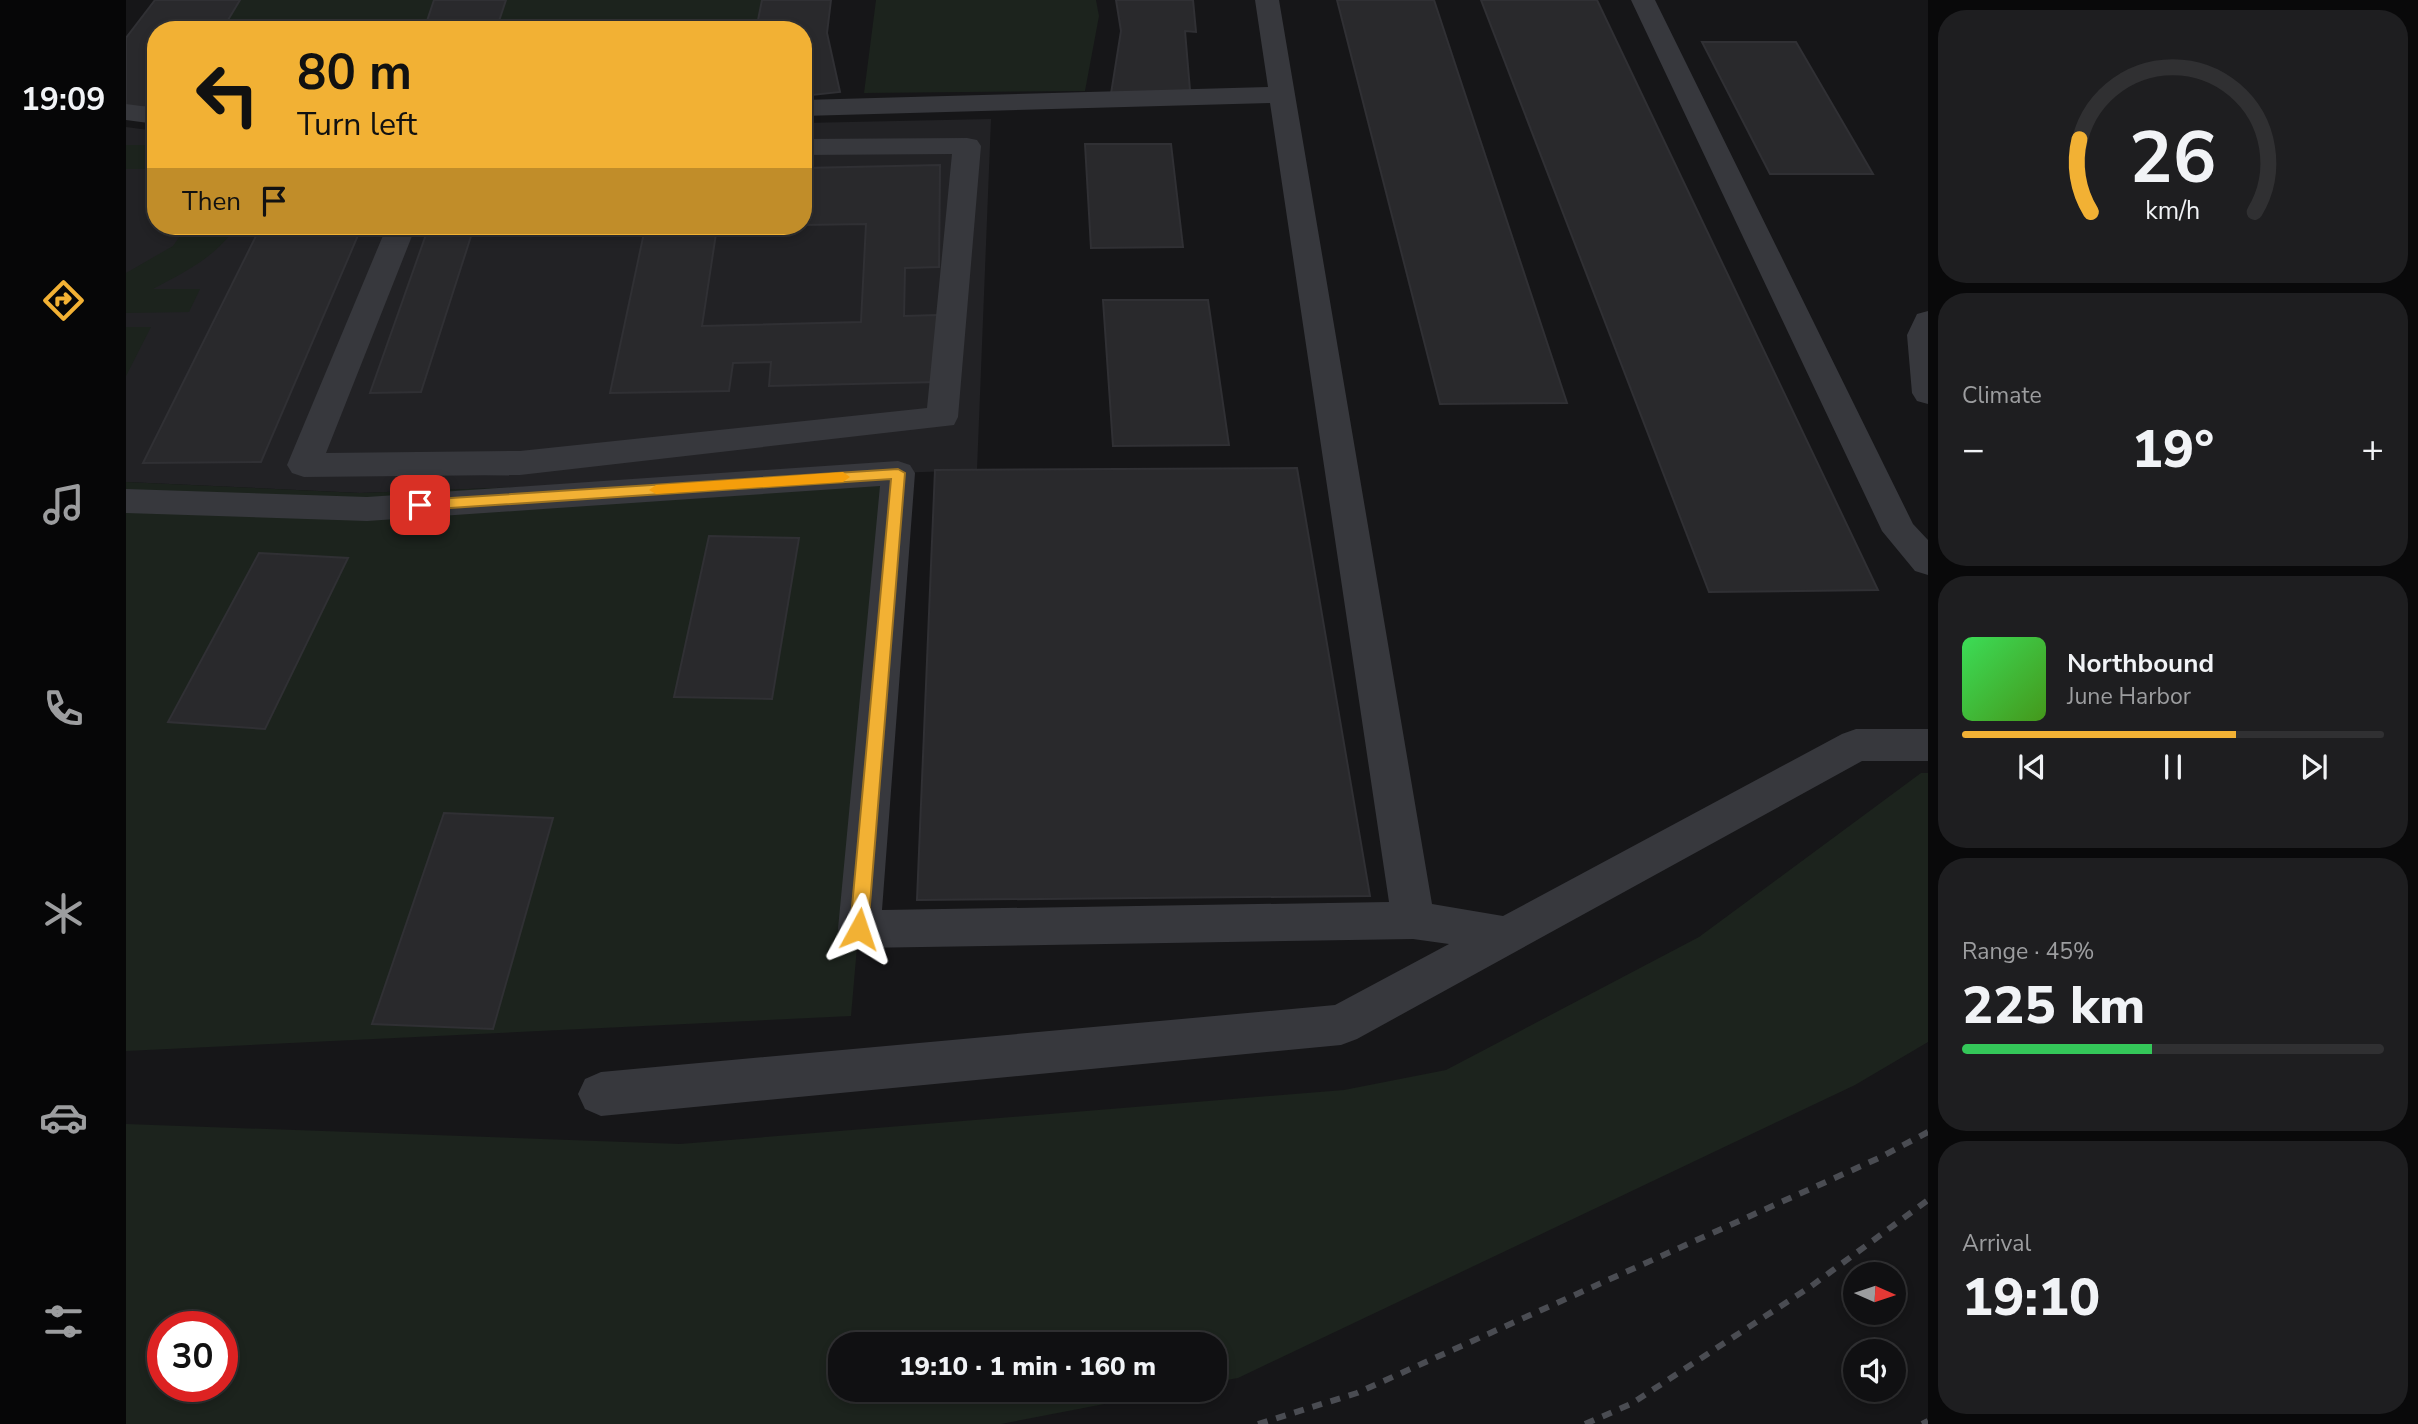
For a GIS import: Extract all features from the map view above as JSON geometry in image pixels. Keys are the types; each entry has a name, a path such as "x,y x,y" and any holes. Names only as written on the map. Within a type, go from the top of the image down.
{"street":[{"path":"1267,0 1413,920"},
{"path":"1643,0 1899,531 1928,562"},
{"path":"812,107 1282,95"},
{"path":"126,112 147,115"},
{"path":"397,235 304,465 520,463 942,417 967,146 812,147"},
{"path":"1928,321 1923,335 1928,393"},
{"path":"126,501 367,509 898,473 859,929 1413,920 1506,936"},
{"path":"601,1094 1341,1025 1856,745 1928,745"}],"shaded area":[{"path":"240,0 434,0 427,21 227,21"},
{"path":"506,0 762,0 758,21 499,21"},
{"path":"876,0 1096,0 1099,16 1085,91 864,93"},
{"path":"991,119 977,470 360,493 126,482 126,127 147,130 147,235 812,235 812,123"},
{"path":"126,145 147,145 147,169 126,169"},
{"path":"181,235 230,235 209,255 153,289 200,289 189,312 126,313 126,273 173,246"},
{"path":"126,327 151,327 126,376"},
{"path":"898,473 851,1016 126,1051 126,482 360,493"},
{"path":"1921,773 1928,773 1928,1042 1855,1085 1238,1378 1227,1380 1227,1332 828,1332 828,1402 1115,1402 1001,1424 126,1424 126,1124 680,1144 1344,1090 1446,1070 1699,937"}],"building":[{"path":"155,0 240,0 227,21 147,21 147,106 126,110 126,38"},
{"path":"434,0 506,0 499,21 427,21"},
{"path":"762,0 831,0 827,33 840,92 812,95 812,21 758,21"},
{"path":"1116,0 1193,0 1196,32 1185,31 1191,102 1110,100 1121,31"},
{"path":"1337,0 1434,0 1567,403 1440,404"},
{"path":"1481,0 1597,0 1878,590 1709,592"},
{"path":"1702,42 1796,42 1873,174 1770,174"},
{"path":"1085,144 1171,144 1183,247 1091,248"},
{"path":"940,165 939,267 905,268 904,316 938,315 937,382 769,386 771,362 733,363 729,391 610,393 644,235 716,235 702,326 861,322 866,224 812,225 812,168"},
{"path":"257,235 358,235 261,462 143,463"},
{"path":"426,235 471,235 421,392 370,393"},
{"path":"1103,300 1208,300 1229,445 1113,446"},
{"path":"1297,468 1370,896 917,900 935,470"},
{"path":"709,536 799,538 772,699 674,697"},
{"path":"259,553 348,558 265,729 168,722"},
{"path":"444,813 553,818 493,1029 372,1024"}],"railway":[{"path":"1258,1424 1357,1393 1879,1158 1928,1132"},
{"path":"1585,1424 1631,1404 1810,1287 1928,1200"},
{"path":"1922,1424 1928,1421"}],"slow traffic":[{"path":"656,490 843,477"}],"route":[{"path":"420,505 898,473 859,929"}]}
